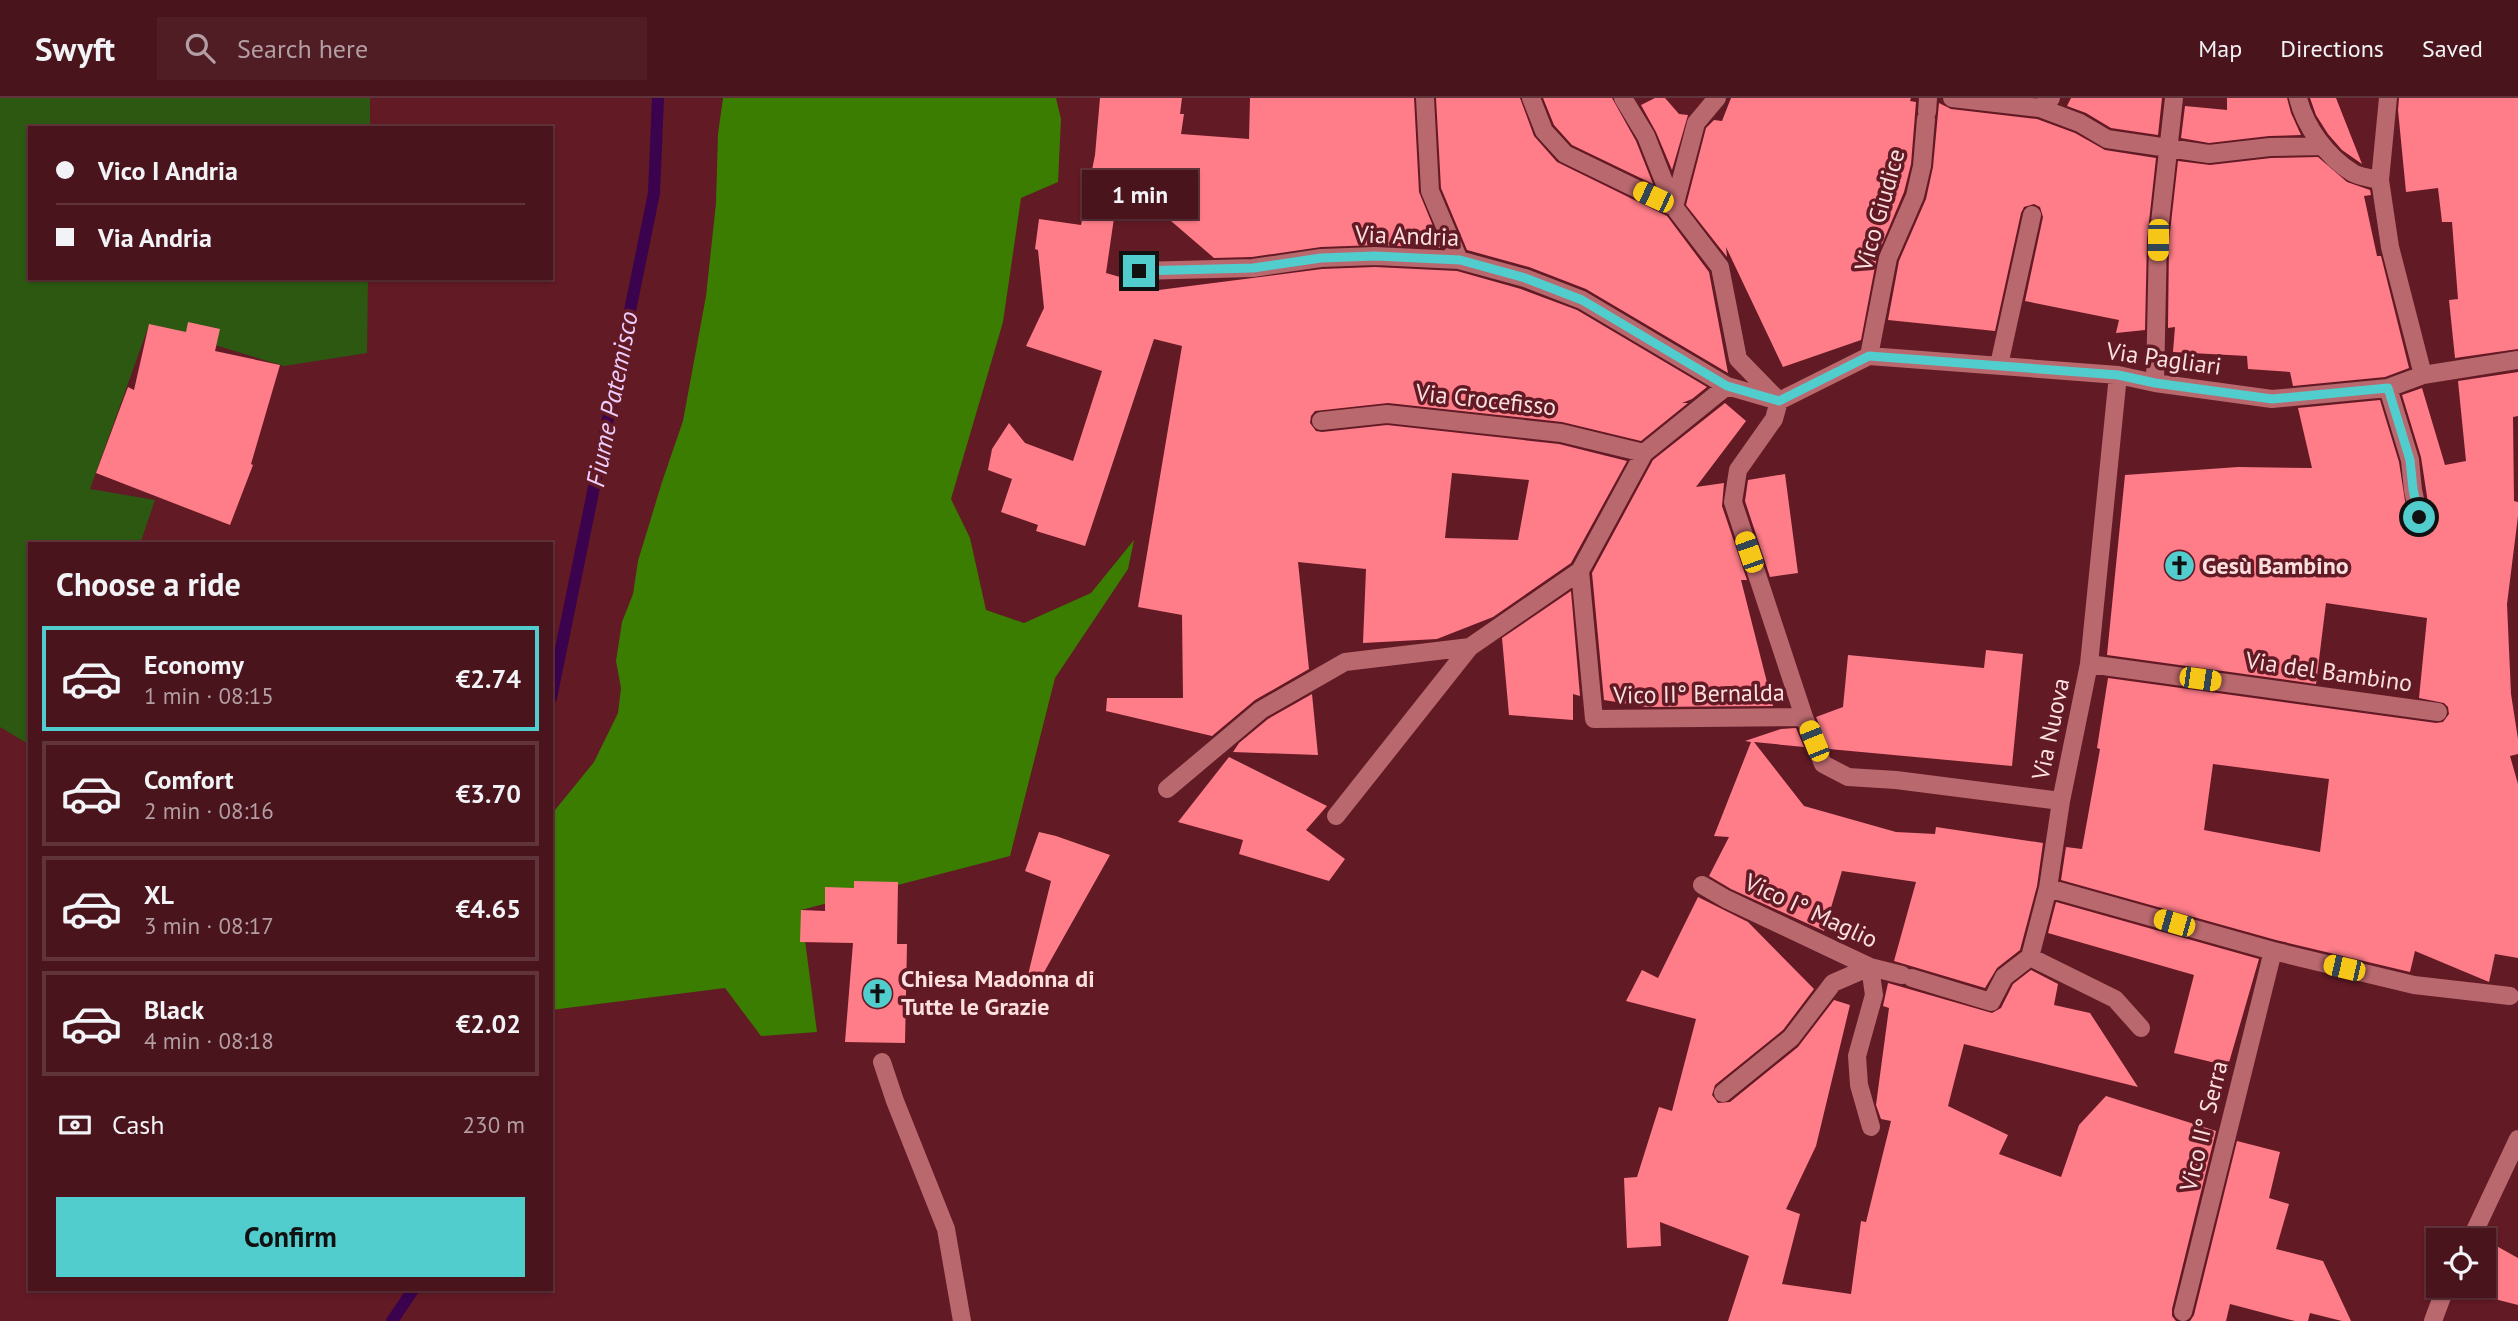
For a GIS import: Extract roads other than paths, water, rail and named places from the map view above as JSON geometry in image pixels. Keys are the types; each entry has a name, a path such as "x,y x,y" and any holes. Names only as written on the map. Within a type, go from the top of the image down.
{"street":[{"path":"1425,98 1430,191 1460,260"},
{"path":"1531,98 1544,131 1564,154 1674,207"},
{"path":"1623,98 1646,136 1674,207 1720,267 1738,359 1779,401"},
{"path":"1674,207 1696,123 1717,98"},
{"path":"1952,98 2046,103 2107,139 2209,154 2270,147 2322,146"},
{"path":"2155,383 2158,240 2174,98"},
{"path":"2298,98 2302,113 2322,146 2354,174 2380,180"},
{"path":"2388,98 2380,180 2390,247 2423,375"},
{"name":"Vico Giudice","path":"1869,356 1888,258 1915,196 1922,166 1927,110"},
{"path":"1999,365 2032,215"},
{"name":"Via Andria","path":"1139,271 1253,268 1321,258 1375,256 1460,260 1525,278 1582,300 1727,386"},
{"path":"1336,816 1470,647 1580,571 1644,453 1727,386 1779,401 1869,356"},
{"name":"Via Pagliari","path":"1869,356 2118,375 2155,383 2272,399 2388,388 2423,375 2518,360"},
{"name":"Via Nuova","path":"2030,957 2048,888 2061,801 2089,664 2118,375"},
{"path":"2388,388 2410,460 2419,517"},
{"path":"1779,401 1774,419 1738,470 1733,502 1804,717 1823,764 1848,777 1896,780 2061,801"},
{"name":"Via Crocefisso","path":"1321,421 1387,414 1561,433 1644,453"},
{"name":"Vico II° Bernalda","path":"1580,571 1594,719 1804,717"},
{"path":"1167,789 1261,710 1345,662 1470,647"},
{"name":"Via del Bambino","path":"2089,664 2438,712"},
{"name":"Vico I° Maglio","path":"1702,885 1870,967 1991,1002 2004,976 2030,957"},
{"path":"2048,888 2273,951 2414,985 2510,996"},
{"name":"Vico II° Serra","path":"2183,1312 2273,951"},
{"path":"2030,957 2115,999 2141,1028"},
{"path":"1723,1093 1791,1038 1833,983 1870,967 1874,995 1857,1056 1859,1085 1871,1127"},
{"path":"882,1062 946,1229 962,1321"},
{"path":"2476,1228 2518,1139"},
{"path":"2433,1321 2442,1298"}],"waterway":[{"name":"Fiume Patemisco","path":"553,688 654,193 658,98"},
{"name":"Fiume Patemisco","path":"392,1321 412,1291"}],"place":[{"name":"Gesù Bambino","path":"2179,566"},
{"name":"Chiesa Madonna di Tutte le Grazie","path":"878,993"}]}
